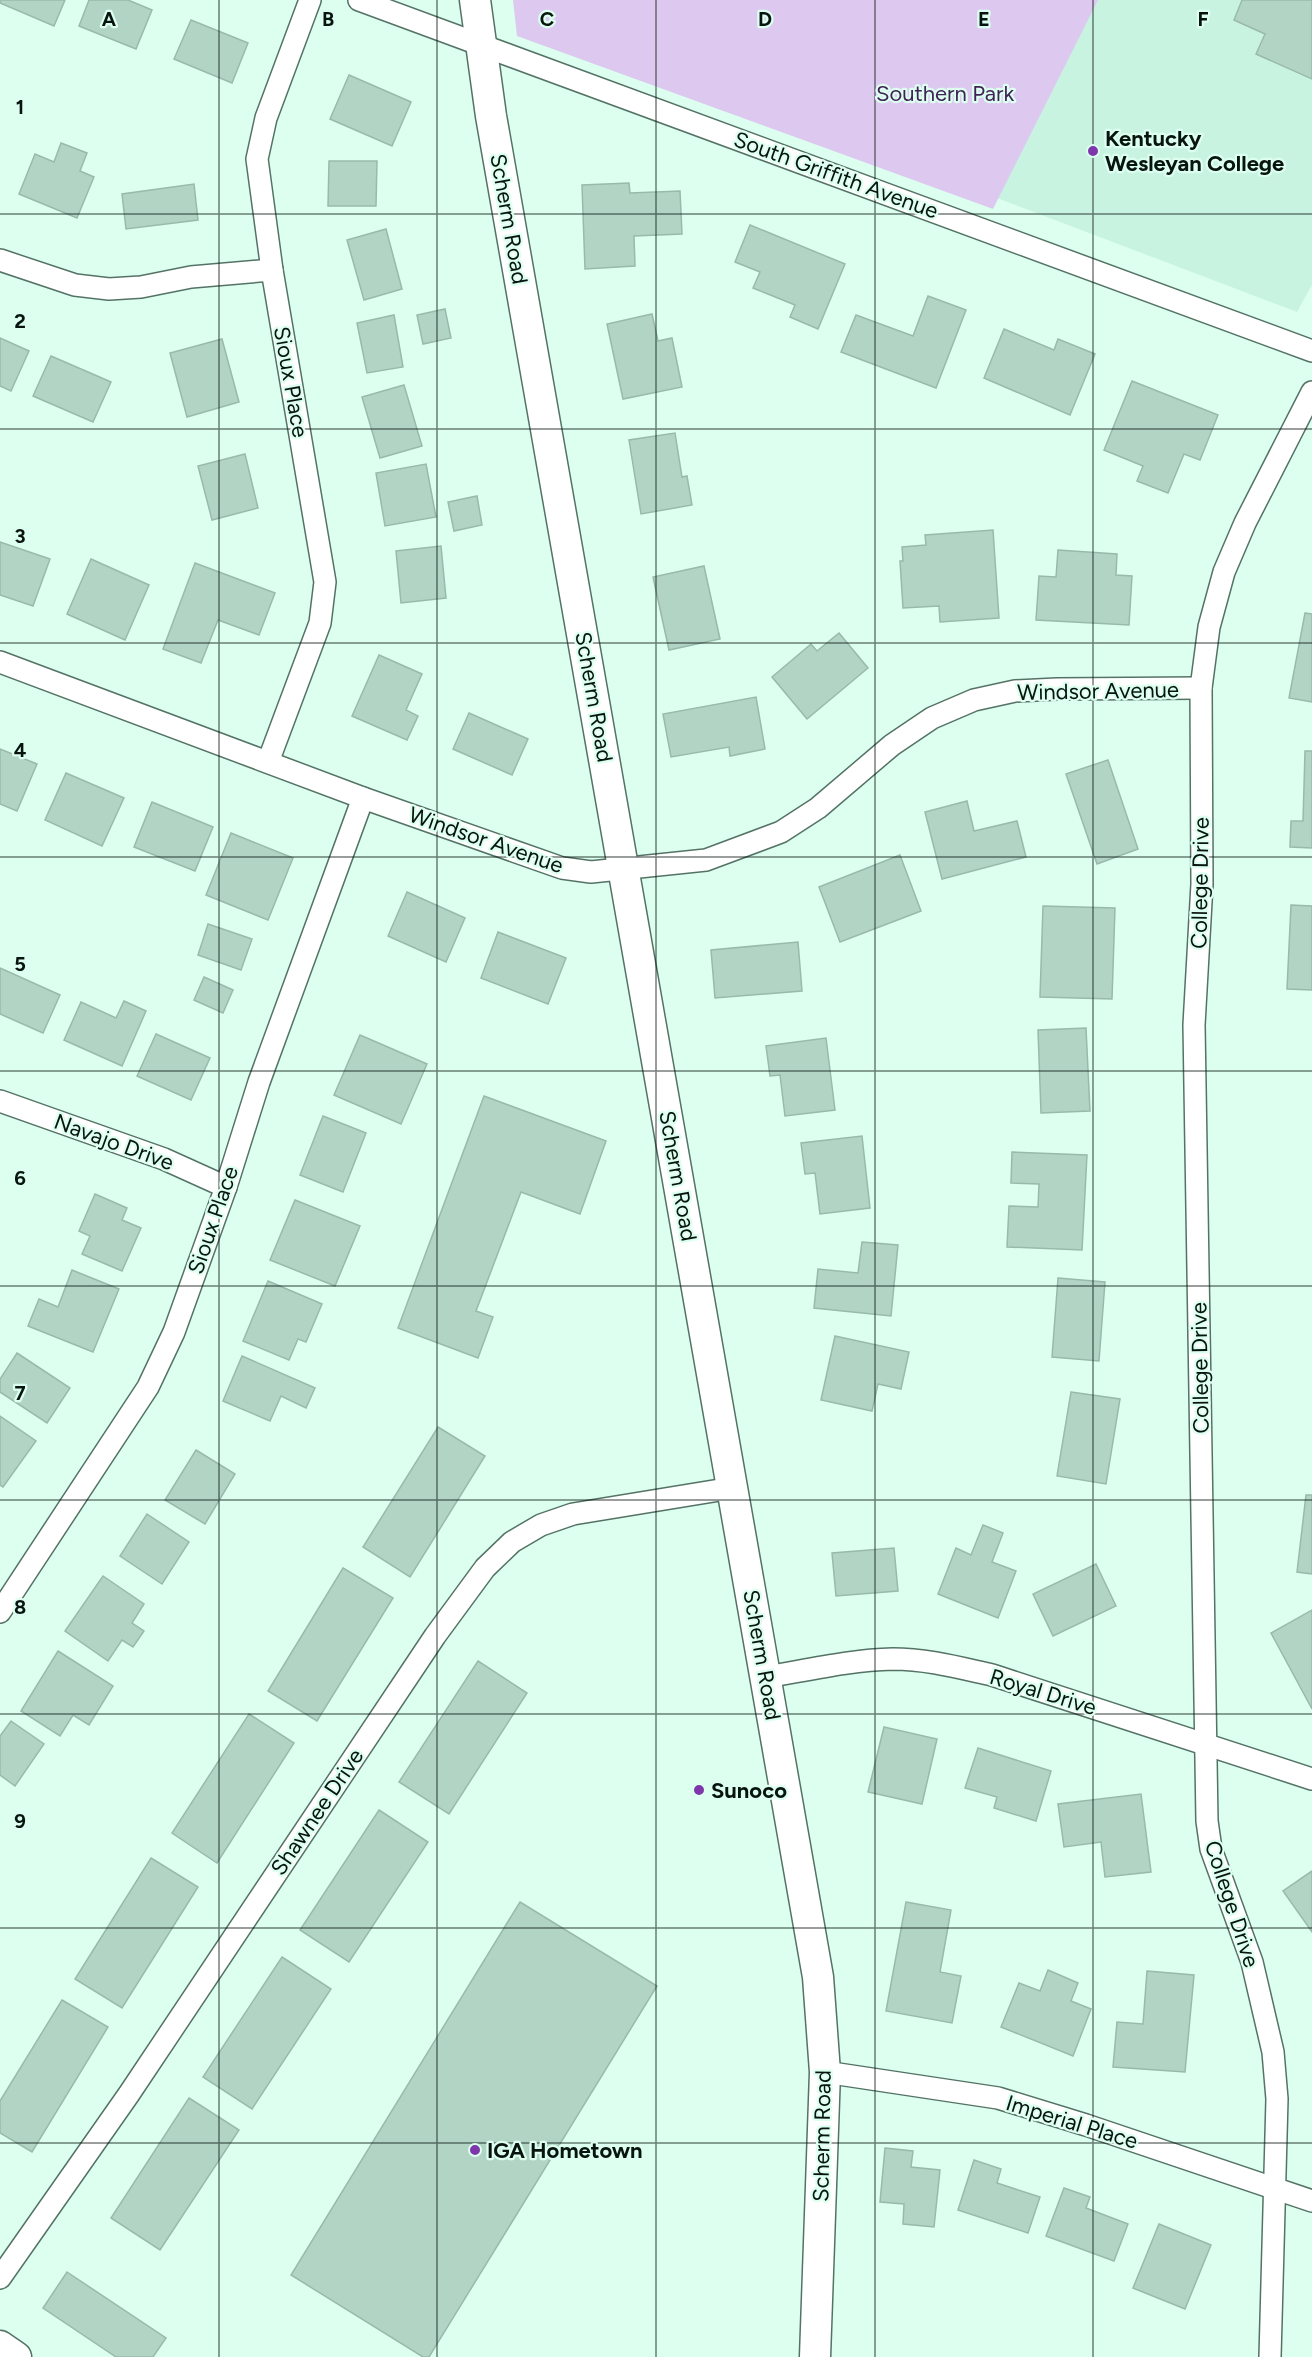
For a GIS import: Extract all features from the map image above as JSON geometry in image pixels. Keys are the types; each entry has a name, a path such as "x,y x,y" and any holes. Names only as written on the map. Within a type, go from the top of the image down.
{"street":[{"name":"Sioux Place","path":"267,762 320,623 325,582 272,270 256,159 266,118 310,0"},
{"name":"South Griffith Avenue","path":"359,0 1312,351"},
{"name":"Scherm Road","path":"475,0 493,127 818,1977 825,2072 815,2357"},
{"path":"0,260 75,285 109,289 141,287 191,277 272,270"},
{"name":"College Drive","path":"1270,2357 1276,2189 1277,2099 1274,2052 1252,1962 1211,1849 1207,1821 1194,1025 1202,884 1201,688 1209,627 1224,572 1245,523 1312,392"},
{"name":"Windsor Avenue","path":"0,662 363,798 562,868 591,872 706,860 781,832 818,808 892,744 932,718 974,700 1015,691 1201,688"},
{"name":"Sioux Place","path":"0,1612 148,1387 174,1332 226,1187 259,1082 363,798"},
{"name":"Navajo Drive","path":"0,1101 164,1159 226,1187"},
{"name":"Shawnee Drive","path":"0,2278 134,2086 435,1636 485,1568 512,1542 541,1525 573,1514 732,1488"},
{"name":"Royal Drive","path":"765,1677 855,1661 894,1659 941,1663 992,1675 1312,1779"},
{"name":"Imperial Place","path":"825,2072 998,2098 1312,2201"},
{"path":"0,2346 16,2357"}],"shaded area":[{"name":"Kentucky Wesleyan College","path":"518,0 1312,0 1312,285 1297,312 521,17"}],"green space":[{"name":"Southern Park","path":"513,0 1098,0 993,209 517,36"}],"building":[{"path":"0,0 65,0 54,26 0,3"},
{"path":"89,0 128,0 152,10 136,49 79,26"},
{"path":"1242,0 1312,0 1312,79 1256,54 1265,34 1234,20"},
{"path":"191,20 248,43 232,83 174,59"},
{"path":"349,75 411,102 392,146 330,119"},
{"path":"61,143 87,153 80,171 94,177 77,218 19,194 35,154 54,162"},
{"path":"329,161 377,161 376,206 328,206"},
{"path":"629,183 630,193 680,191 682,234 634,236 635,266 585,269 582,185"},
{"path":"194,184 198,220 126,229 122,194"},
{"path":"750,225 845,264 818,329 790,317 795,305 753,288 760,272 735,262"},
{"path":"386,229 402,289 364,300 347,240"},
{"path":"928,296 966,310 936,388 841,352 856,315 913,336"},
{"path":"445,309 451,338 423,344 417,315"},
{"path":"652,314 658,341 672,338 682,387 623,399 607,324"},
{"path":"394,315 403,367 367,373 357,323"},
{"path":"1004,329 1054,350 1058,339 1095,354 1070,415 984,378"},
{"path":"0,338 29,351 11,391 0,386"},
{"path":"222,339 239,402 187,417 170,353"},
{"path":"51,356 111,382 93,422 33,396"},
{"path":"1132,381 1218,415 1200,460 1184,454 1168,493 1137,481 1143,466 1104,450"},
{"path":"404,385 422,446 380,458 362,397"},
{"path":"675,433 682,477 687,476 692,505 641,514 629,440"},
{"path":"245,454 258,508 212,520 198,466"},
{"path":"426,464 436,517 385,526 376,473"},
{"path":"477,496 482,525 454,531 448,502"},
{"path":"993,530 999,618 940,622 939,606 903,608 900,561 903,561 902,547 926,545 925,535"},
{"path":"0,542 50,559 33,606 0,595"},
{"path":"441,546 446,598 401,603 396,551"},
{"path":"1058,550 1117,554 1116,575 1132,576 1129,625 1036,620 1039,576 1056,577"},
{"path":"91,559 149,585 125,640 67,614"},
{"path":"195,563 275,593 259,635 218,620 201,663 163,649"},
{"path":"704,566 720,639 669,650 653,577"},
{"path":"1305,613 1312,614 1312,702 1289,698"},
{"path":"839,633 868,668 807,719 772,677 811,644 817,651"},
{"path":"379,655 422,674 406,710 418,716 407,740 352,716"},
{"path":"756,697 765,749 730,756 729,747 671,757 663,714"},
{"path":"469,713 528,739 512,775 453,749"},
{"path":"0,749 37,764 17,811 0,804"},
{"path":"1305,751 1312,751 1312,848 1290,847 1291,821 1303,821"},
{"path":"1108,760 1138,849 1097,864 1066,774"},
{"path":"66,773 124,798 102,846 45,820"},
{"path":"967,801 974,831 1017,821 1026,857 942,879 925,812"},
{"path":"152,802 213,827 195,871 134,847"},
{"path":"231,833 293,858 268,920 206,895"},
{"path":"900,855 921,911 840,942 819,887"},
{"path":"407,892 465,918 446,962 388,936"},
{"path":"1291,905 1312,906 1312,990 1287,989"},
{"path":"1043,906 1115,908 1112,999 1040,997"},
{"path":"208,924 252,939 241,970 198,955"},
{"path":"498,932 566,958 548,1004 481,978"},
{"path":"798,942 802,991 715,998 711,950"},
{"path":"0,968 60,995 43,1033 0,1014"},
{"path":"204,977 233,990 223,1013 194,1000"},
{"path":"124,1001 146,1011 122,1066 64,1040 81,1002 116,1018"},
{"path":"1086,1028 1090,1111 1041,1113 1038,1030"},
{"path":"156,1034 210,1058 191,1100 137,1076"},
{"path":"360,1035 427,1064 401,1124 334,1095"},
{"path":"826,1038 835,1110 785,1116 780,1075 770,1076 766,1046"},
{"path":"484,1096 606,1141 580,1214 521,1192 476,1311 493,1317 478,1358 398,1328"},
{"path":"323,1116 366,1133 343,1192 300,1175"},
{"path":"862,1136 870,1208 820,1214 815,1173 805,1174 801,1143"},
{"path":"1012,1152 1087,1155 1082,1250 1007,1247 1009,1206 1038,1207 1039,1184 1011,1183"},
{"path":"95,1194 127,1208 122,1220 141,1228 122,1271 82,1254 90,1236 79,1231"},
{"path":"295,1200 360,1226 335,1286 270,1260"},
{"path":"862,1242 898,1245 891,1316 814,1308 818,1269 858,1273"},
{"path":"72,1270 119,1289 93,1352 28,1326 39,1299 58,1307"},
{"path":"1058,1278 1105,1282 1099,1361 1052,1357"},
{"path":"268,1281 322,1304 306,1342 298,1339 289,1360 243,1341"},
{"path":"835,1336 909,1352 901,1389 878,1384 872,1411 821,1400"},
{"path":"17,1353 70,1388 47,1423 0,1392 0,1379"},
{"path":"242,1356 315,1388 306,1408 281,1396 270,1421 223,1401"},
{"path":"1071,1392 1120,1399 1106,1484 1057,1476"},
{"path":"0,1416 36,1441 3,1487 0,1485"},
{"path":"438,1427 485,1456 410,1577 363,1547"},
{"path":"196,1450 235,1474 205,1524 165,1500"},
{"path":"1306,1495 1312,1495 1312,1574 1297,1572"},
{"path":"147,1514 189,1542 162,1584 120,1556"},
{"path":"983,1525 1003,1533 992,1562 1016,1571 998,1618 938,1594 956,1548 971,1555"},
{"path":"894,1548 898,1591 836,1596 832,1553"},
{"path":"1096,1564 1116,1606 1053,1636 1033,1594"},
{"path":"343,1568 393,1598 317,1721 268,1691"},
{"path":"103,1576 144,1604 132,1623 144,1631 133,1647 122,1640 108,1661 65,1631"},
{"path":"1312,1610 1312,1709 1271,1633"},
{"path":"58,1651 113,1686 89,1725 73,1715 60,1736 21,1711"},
{"path":"478,1661 527,1693 449,1814 399,1782"},
{"path":"249,1714 294,1743 217,1863 172,1833"},
{"path":"11,1721 44,1744 15,1786 0,1775 0,1736"},
{"path":"884,1727 937,1739 922,1804 868,1792"},
{"path":"978,1748 1051,1771 1036,1821 994,1808 997,1797 965,1788"},
{"path":"1141,1794 1151,1872 1105,1877 1101,1842 1064,1847 1058,1804"},
{"path":"379,1810 428,1842 349,1962 300,1930"},
{"path":"151,1858 198,1887 122,2008 75,1979"},
{"path":"1312,1871 1312,1932 1283,1891"},
{"path":"520,1902 657,1986 429,2357 423,2357 291,2275"},
{"path":"906,1902 951,1910 940,1972 961,1976 952,2023 886,2011"},
{"path":"282,1957 331,1989 252,2109 203,2077"},
{"path":"1048,1970 1078,1983 1071,2001 1091,2009 1073,2056 1001,2027 1019,1983 1040,1991"},
{"path":"1147,1971 1194,1975 1185,2072 1113,2067 1117,2022 1143,2024"},
{"path":"62,2000 108,2027 32,2152 0,2133 0,2101"},
{"path":"189,2098 239,2130 160,2250 111,2218"},
{"path":"885,2148 913,2151 911,2167 940,2170 934,2227 903,2224 904,2204 880,2202"},
{"path":"974,2160 1001,2169 997,2183 1040,2197 1028,2233 958,2210"},
{"path":"1064,2188 1090,2197 1086,2208 1128,2224 1114,2261 1046,2236"},
{"path":"1159,2224 1211,2245 1185,2309 1133,2288"},
{"path":"67,2272 166,2338 153,2357 116,2357 43,2308"}],"place":[{"name":"Kentucky Wesleyan College","path":"1093,151"},
{"name":"Sunoco","path":"699,1790"},
{"name":"IGA Hometown","path":"475,2150"}]}
